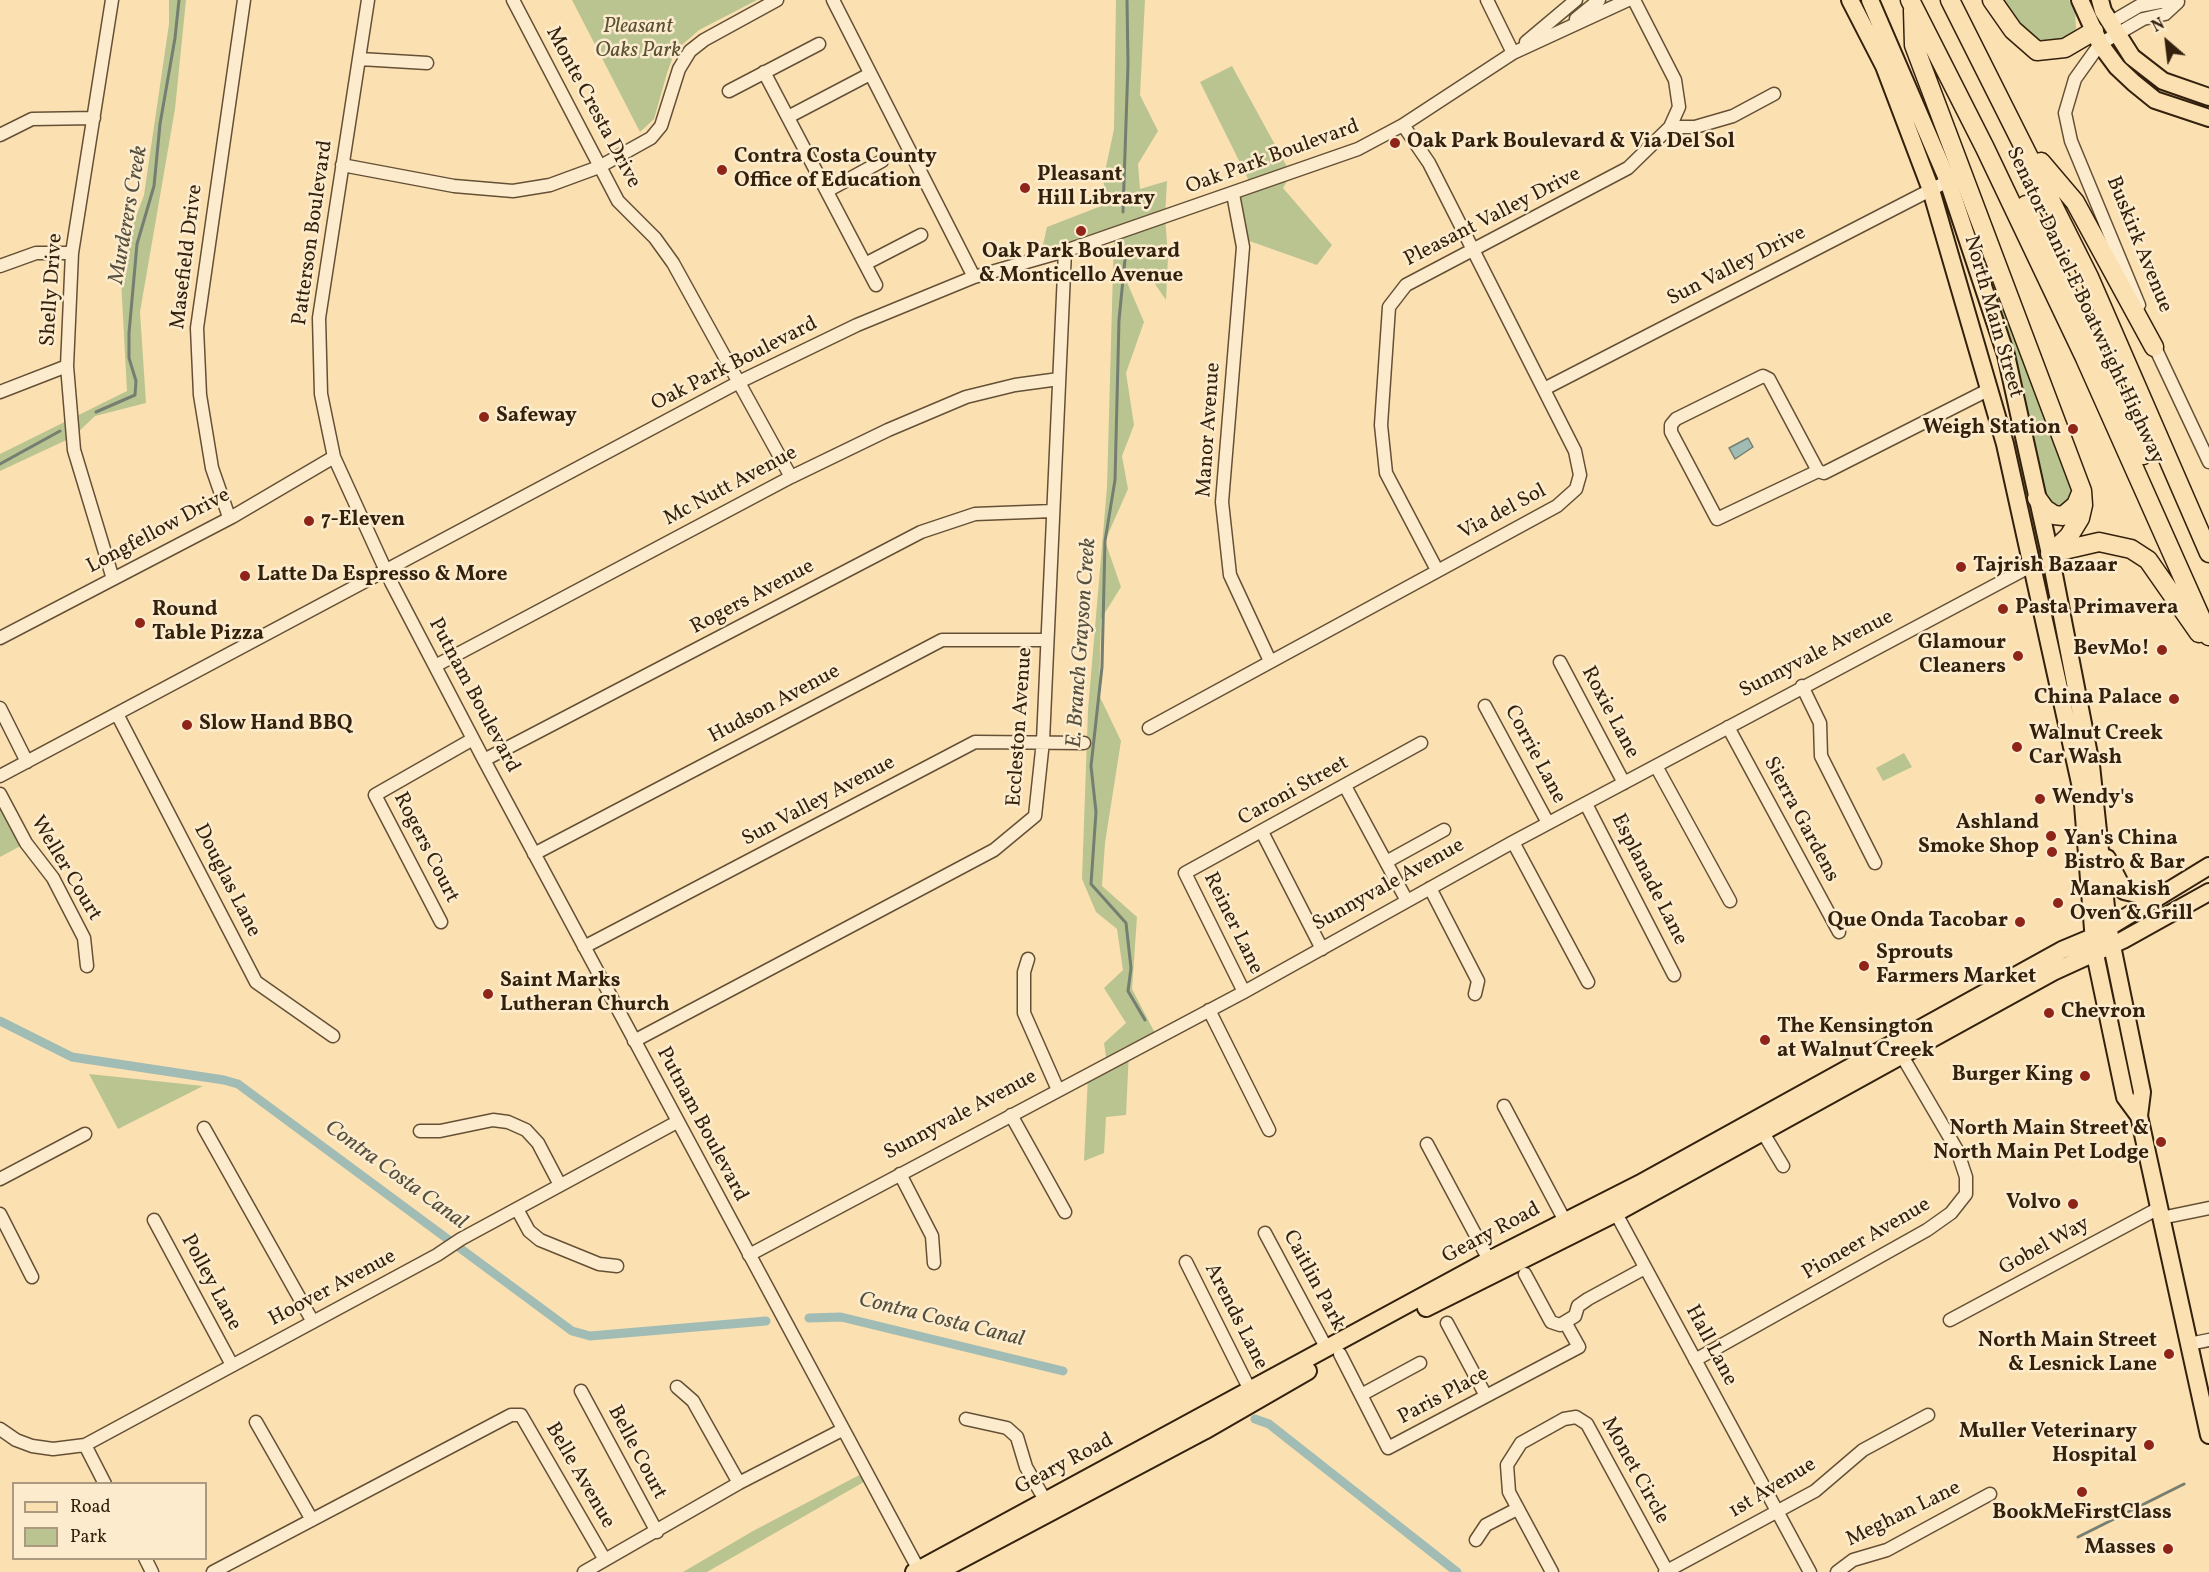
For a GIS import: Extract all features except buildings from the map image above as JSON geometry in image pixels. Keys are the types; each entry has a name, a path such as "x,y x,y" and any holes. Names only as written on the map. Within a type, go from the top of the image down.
{"highway":[{"name":"Senator Daniel E Boatwright Highway","path":"1950,0 2089,277 2209,553"},
{"path":"1992,0 2013,30 2037,51 2065,48 2105,33"},
{"name":"Senator Daniel E Boatwright Highway","path":"1915,2 2085,358 2209,636"},
{"path":"1915,2 1914,45 2082,491 2083,505 2080,518 2069,536 2050,554"},
{"path":"1915,2 2097,352 2209,605"},
{"path":"2024,144 2075,202 2154,347"},
{"path":"2037,498 2045,509 2054,515 2063,516 2076,505 2082,491"},
{"path":"2050,554 2099,542 2131,549 2148,560 2209,648"}],"main road":[{"name":"North Main Street","path":"1850,0 1884,66 1931,190 2006,444 2082,792 2094,945 2125,1097 2139,1116"},
{"name":"North Main Street","path":"1870,0 1948,181 2006,355 2050,554 2091,765 2108,926 2142,1092 2139,1116 2209,1435"},
{"path":"2080,0 2105,33 2163,81 2209,98"},
{"path":"2100,0 2105,33 2117,67 2156,100 2209,118"},
{"name":"Sunnyvale Avenue","path":"2033,565 2050,554"},
{"path":"2101,844 2119,886 2124,891 2141,896 2168,890"},
{"path":"2094,945 2108,926 2209,866"},
{"path":"2094,945 2112,944 2209,892"},
{"name":"Geary Road","path":"917,1571 1250,1390 1333,1351 1612,1206 1758,1124 2053,972 2094,945"},
{"name":"Geary Road","path":"1492,1267 1565,1221 1612,1206"},
{"name":"Geary Road","path":"938,1572 1204,1431 1333,1351"}],"street":[{"name":"Shelly Drive","path":"112,0 72,253 68,366 74,450 113,579"},
{"name":"Masefield Drive","path":"228,518 212,468 200,394 197,328 244,0"},
{"name":"Patterson Boulevard","path":"368,0 319,318 321,394 334,457 386,568"},
{"name":"Monte Cresta Drive","path":"513,0 618,201 656,238 673,262 791,477"},
{"path":"342,165 454,186 513,191 550,185 599,167 651,138 661,126 679,69 690,51 704,40 777,0"},
{"path":"833,0 974,277"},
{"path":"1487,0 1513,53"},
{"name":"Oak Park Boulevard","path":"1513,53 1576,0"},
{"name":"Oak Park Boulevard","path":"1563,29 1599,0"},
{"name":"Oak Park Boulevard","path":"0,776 386,568 739,382 857,325 974,277 1065,251 1358,149 1402,124 1513,53 1628,0"},
{"path":"1634,0 1674,80 1679,107 1670,127 1695,127 1733,116 1774,94"},
{"path":"2105,33 2139,6 2179,1"},
{"path":"2105,33 2145,18 2165,14 2179,1"},
{"name":"Buskirk Avenue","path":"2105,33 2081,67 2072,86 2065,112 2066,128 2130,279 2154,347 2209,462"},
{"path":"729,91 819,44"},
{"path":"360,58 427,63"},
{"path":"764,72 876,285"},
{"path":"788,117 870,74"},
{"path":"0,135 32,119 94,118"},
{"name":"Via del Sol","path":"1149,728 1557,506 1576,489 1580,469 1575,451 1429,164 1402,124"},
{"name":"Pleasant Valley Drive","path":"1437,570 1386,473 1381,425 1389,307 1406,285 1628,168 1670,127"},
{"path":"827,191 882,161"},
{"name":"Sun Valley Drive","path":"1544,389 1948,181"},
{"name":"Manor Avenue","path":"1233,194 1243,247 1222,502 1230,575 1270,661"},
{"path":"865,264 921,235"},
{"name":"Eccleston Avenue","path":"634,1041 994,850 1035,816 1043,741 1065,251"},
{"path":"0,266 36,253 72,253"},
{"path":"0,392 68,366"},
{"path":"1818,471 1769,379 1763,376 1676,419 1671,425 1671,432 1717,519 1818,471 1830,471 1990,389"},
{"name":"Mc Nutt Avenue","path":"435,666 791,477 888,430 966,398 1015,385 1059,379"},
{"name":"Longfellow Drive","path":"0,638 228,518 334,457"},
{"name":"Rogers Avenue","path":"484,760 921,532 975,514 1053,511"},
{"name":"Sunnyvale Avenue","path":"749,1255 1244,992 1513,842 1802,686 1903,636 2033,565"},
{"name":"Putnam Boulevard","path":"386,568 484,760 917,1571"},
{"name":"Hudson Avenue","path":"534,854 942,640 1046,640"},
{"name":"Roxie Lane","path":"1560,662 1624,783"},
{"path":"1802,686 1820,723 1821,756 1875,863"},
{"name":"Corrie Lane","path":"1485,706 1548,823"},
{"path":"0,708 27,762"},
{"name":"Douglas Lane","path":"117,714 256,982 333,1036"},
{"name":"Sierra Gardens","path":"1728,727 1839,932"},
{"name":"Rogers Court","path":"441,922 375,795 473,739"},
{"name":"Sun Valley Avenue","path":"584,947 975,742 1084,743"},
{"name":"Caroni Street","path":"1185,873 1421,743"},
{"path":"1656,766 1730,901"},
{"path":"1345,786 1407,901"},
{"name":"Weller Court","path":"0,794 26,843 53,878 79,928 84,938 87,966"},
{"name":"Esplanade Lane","path":"1586,804 1674,975"},
{"path":"1386,862 1443,830"},
{"path":"1262,832 1322,949"},
{"path":"1513,842 1588,982"},
{"name":"Reiner Lane","path":"1185,873 1244,992"},
{"path":"1430,888 1478,981 1475,994"},
{"path":"1028,959 1024,972 1024,1013 1058,1090"},
{"path":"1209,1010 1269,1130"},
{"name":"Pioneer Avenue","path":"1695,1360 1927,1230 1951,1213 1966,1194 1966,1177 1957,1150 1898,1050"},
{"path":"1504,1106 1565,1221"},
{"path":"1011,1115 1065,1212"},
{"path":"420,1131 440,1131 493,1120 508,1122 526,1130 538,1143 560,1185"},
{"name":"Hoover Avenue","path":"0,1429 16,1440 32,1446 53,1449 85,1445 677,1122"},
{"path":"1758,1124 1783,1166"},
{"path":"204,1128 313,1322"},
{"path":"0,1179 85,1134"},
{"path":"1427,1144 1492,1267"},
{"path":"900,1174 932,1236 934,1263"},
{"name":"Hall Lane","path":"1612,1206 1777,1512"},
{"name":"Gobel Way","path":"1950,1320 2160,1213 2209,1208"},
{"path":"517,1209 529,1231 540,1240 599,1264 617,1266"},
{"path":"0,1214 32,1277"},
{"name":"Polley Lane","path":"154,1220 232,1365"},
{"name":"Caitlin Park","path":"1265,1233 1333,1351"},
{"name":"Arends Lane","path":"1186,1262 1250,1390"},
{"path":"1525,1274 1551,1322 1560,1325 1575,1316 1578,1306 1588,1299 1645,1268"},
{"name":"Paris Place","path":"1333,1351 1361,1395 1388,1448 1579,1347 1565,1322"},
{"path":"1447,1323 1486,1396"},
{"path":"2189,1344 2209,1340"},
{"path":"1361,1395 1420,1363"},
{"path":"677,1387 693,1401 739,1483"},
{"name":"Belle Court","path":"581,1391 657,1532"},
{"name":"Belle Avenue","path":"213,1572 511,1414 521,1415 605,1560 739,1483 842,1430"},
{"name":"1st Avenue","path":"1666,1572 1825,1485 1863,1450 1928,1415"},
{"name":"Monet Circle","path":"1552,1572 1517,1509 1506,1479 1507,1465 1513,1452 1521,1443 1564,1419 1576,1417 1583,1419 1666,1572"},
{"path":"966,1419 1007,1428 1017,1437 1026,1467 1045,1500"},
{"path":"256,1422 312,1520"},
{"path":"85,1445 104,1482"},
{"name":"Meghan Lane","path":"1837,1572 1852,1560 1887,1550 1990,1494"},
{"path":"1476,1540 1486,1525 1517,1509"},
{"path":"1777,1512 1810,1572"},
{"path":"584,1572 605,1560"}],"green space":[{"path":"169,0 186,0 175,109 140,312 146,403 95,416 73,437 0,471 0,454 127,391 120,261 144,195 169,24"},
{"name":"Pleasant Oaks Park","path":"572,0 757,0 699,30 674,54 654,119 640,132"},
{"path":"1116,0 1145,0 1140,95 1158,131 1138,164 1140,189 1167,181 1165,217 1168,256 1166,300 1144,268 1124,275 1144,322 1126,373 1134,425 1122,456 1128,489 1105,541 1121,587 1101,619 1099,695 1121,741 1105,843 1102,886 1137,917 1132,989 1157,1037 1129,1051 1126,1115 1106,1117 1104,1153 1084,1161 1088,1075 1107,1063 1104,1043 1126,1023 1104,988 1123,970 1117,929 1096,912 1082,879 1088,710 1107,487 1114,235 1040,258 1047,227 1109,203 1103,181 1114,129"},
{"path":"1998,0 2069,0 2075,13 2076,29 2066,42 2040,44 2028,37"},
{"path":"1232,66 1291,174 1283,188 1332,245 1317,265 1241,238 1233,194 1252,187 1200,82"},
{"path":"1932,117 2076,474 2076,505 2045,509 2006,355 1950,181"},
{"path":"1904,753 1912,767 1883,781 1876,768"},
{"path":"0,794 26,843 0,857"},
{"path":"89,1074 203,1086 118,1129"},
{"path":"865,1472 869,1479 707,1572 683,1572 753,1531"}],"water":[{"path":"1748,438 1753,447 1735,459 1729,448"}],"waterway":[{"name":"Murderers Creek","path":"96,412 135,395 136,381 129,358 129,333 137,244 154,186 160,124 175,38 179,0"},
{"path":"1123,212 1128,64 1127,0"},
{"name":"E. Branch Grayson Creek","path":"1126,249 1119,320 1115,480 1105,541 1102,667 1091,766 1096,812 1091,884 1126,923 1131,968 1128,991 1145,1020"},
{"name":"Murderers Creek","path":"0,464 60,431"},
{"name":"Contra Costa Canal","path":"0,1021 72,1057 238,1084 572,1331 590,1336 766,1321"},
{"name":"Contra Costa Canal","path":"809,1318 841,1317 1063,1371"},
{"name":"Contra Costa Canal","path":"1255,1419 1269,1424 1457,1572"},
{"path":"2078,1537 2184,1484"}],"place":[{"name":"Oak Park Boulevard & Via Del Sol","path":"1395,143"},
{"name":"Contra Costa County Office of Education","path":"722,170"},
{"name":"Pleasant Hill Library","path":"1025,188"},
{"name":"Oak Park Boulevard & Monticello Avenue","path":"1081,231"},
{"name":"Safeway","path":"484,417"},
{"name":"Weigh Station","path":"2073,429"},
{"name":"7-Eleven","path":"309,521"},
{"name":"Tajrish Bazaar","path":"1961,567"},
{"name":"Latte Da Espresso & More","path":"245,576"},
{"name":"Pasta Primavera","path":"2003,609"},
{"name":"Round Table Pizza","path":"140,623"},
{"name":"BevMo!","path":"2162,650"},
{"name":"Glamour Cleaners","path":"2018,656"},
{"name":"China Palace","path":"2174,699"},
{"name":"Slow Hand BBQ","path":"187,725"},
{"name":"Walnut Creek Car Wash","path":"2017,747"},
{"name":"Wendy's","path":"2040,799"},
{"name":"Ashland Smoke Shop","path":"2051,836"},
{"name":"Yan's China Bistro & Bar","path":"2052,852"},
{"name":"Manakish Oven & Grill","path":"2058,903"},
{"name":"Que Onda Tacobar","path":"2020,922"},
{"name":"Sprouts Farmers Market","path":"1864,966"},
{"name":"Saint Marks Lutheran Church","path":"488,994"},
{"name":"Chevron","path":"2049,1013"},
{"name":"The Kensington at Walnut Creek","path":"1765,1040"},
{"name":"Burger King","path":"2085,1076"},
{"name":"North Main Street & North Main Pet Lodge","path":"2161,1142"},
{"name":"Volvo","path":"2073,1204"},
{"name":"North Main Street & Lesnick Lane","path":"2169,1354"},
{"name":"Muller Veterinary Hospital","path":"2149,1445"},
{"name":"BookMeFirstClass","path":"2082,1492"},
{"name":"Masses","path":"2168,1549"}]}
